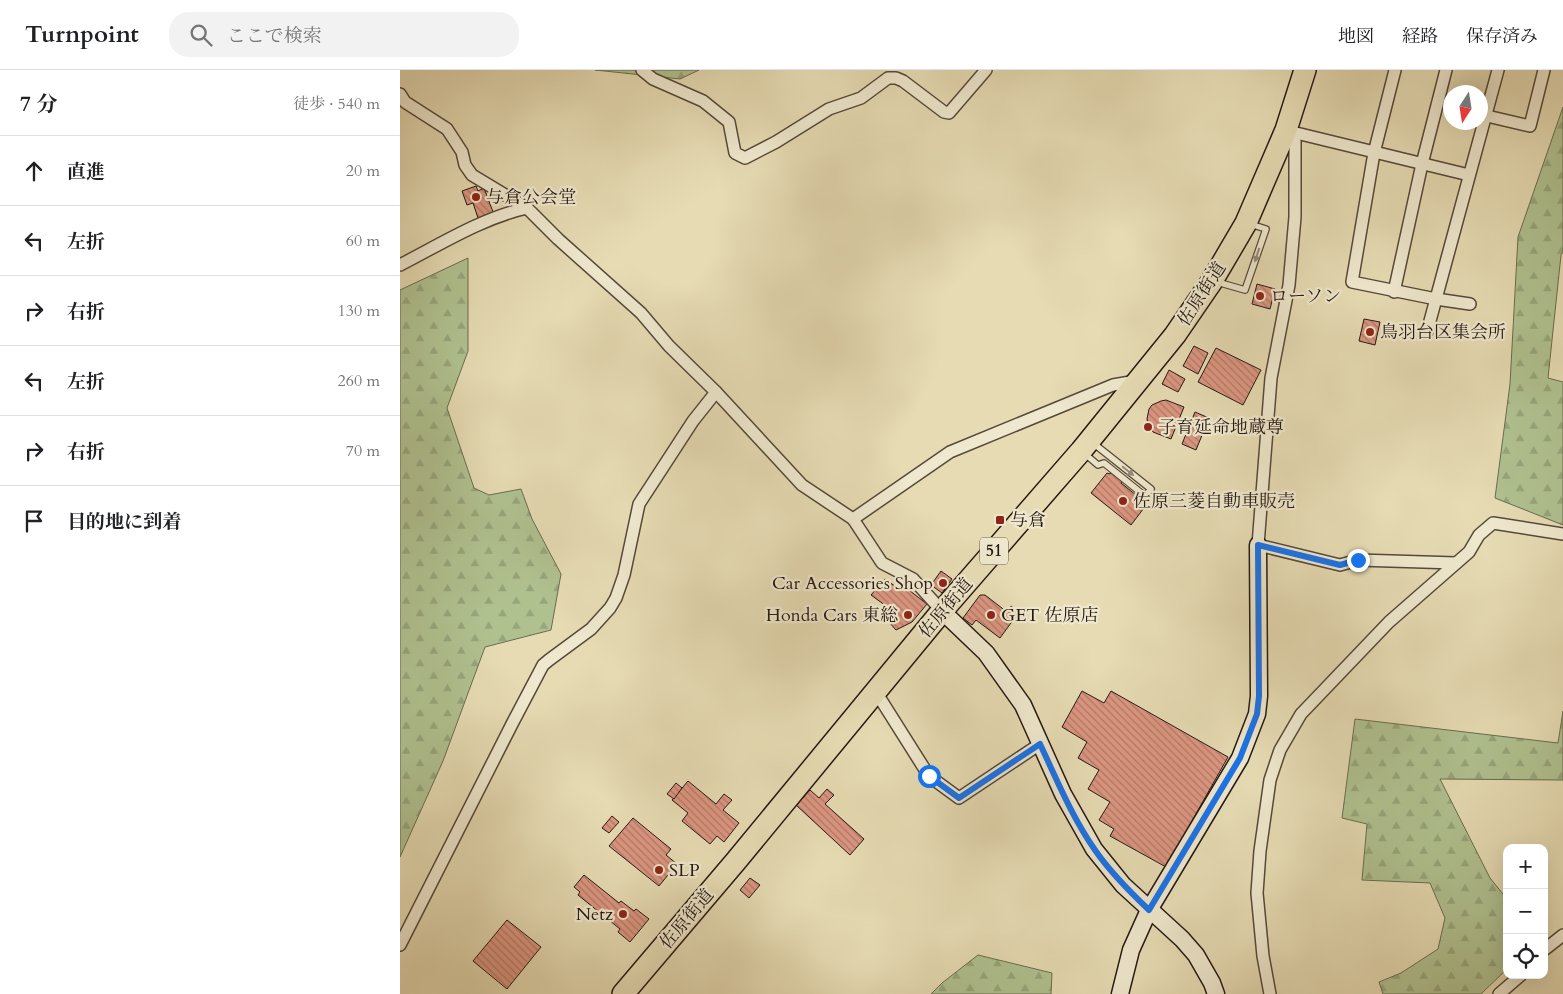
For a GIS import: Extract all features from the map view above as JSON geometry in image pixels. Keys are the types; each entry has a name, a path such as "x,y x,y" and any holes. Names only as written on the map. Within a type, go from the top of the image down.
{"highway":[{"name":"佐原街道","path":"624,994 736,862 942,611 1085,446 1175,335 1212,281 1246,223 1290,132 1305,70"}],"street":[{"path":"642,70 653,79 702,101 729,122 735,153 745,158 776,142 829,109 861,98 888,78 896,78 903,81 944,112 949,113 986,70"},
{"path":"1395,70 1374,153 1352,282 1436,300 1470,304"},
{"path":"1394,292 1422,164 1446,70"},
{"path":"1488,112 1498,70"},
{"path":"1488,116 1530,126 1544,70"},
{"path":"402,102 447,128 462,152 465,165 472,176 527,208 558,239 641,313 669,346 716,392 802,485 853,519 882,563 914,579 942,611 986,653 1023,705 1070,808 1094,849 1123,885 1182,939 1196,955 1212,982 1216,994"},
{"path":"1427,332 1483,130"},
{"path":"1120,994 1131,950 1149,910 1240,758 1257,714 1259,696 1258,545 1271,378 1289,284 1295,217 1290,132 1469,175"},
{"path":"400,265 487,220 527,208"},
{"path":"853,519 950,452 1113,385 1136,381"},
{"path":"400,945 544,665 601,620 616,598 624,575 639,504 694,421 716,392"},
{"path":"1270,994 1263,956 1257,893 1260,852 1270,780 1280,750 1301,714 1389,622 1469,552 1479,536 1493,523 1563,534"},
{"path":"1258,545 1340,565 1358,560 1456,563"},
{"path":"876,692 929,776 959,798 1040,744"},
{"path":"1548,947 1563,935"},
{"path":"1499,994 1516,979"}],"lane":[{"path":"1212,281 1245,290 1266,229 1246,223"},
{"path":"1085,446 1151,489 1144,496 1104,463 1098,465 1085,446"}],"green space":[{"path":"595,70 699,70 680,79"},
{"path":"1563,107 1563,252 1561,255 1548,378 1563,382 1563,525 1495,498 1510,384 1518,237"},
{"path":"468,258 468,351 447,408 474,488 489,495 521,489 532,519 561,574 551,630 485,647 443,761 400,857 400,290"},
{"path":"1563,711 1563,780 1440,779 1490,878 1503,894 1503,973 1481,994 1383,994 1379,982 1401,973 1438,949 1445,918 1430,883 1362,880 1367,824 1342,818 1355,719 1558,743"},
{"path":"978,955 1052,973 1051,994 931,994"}],"building":[{"name":"与倉公会堂","path":"476,186 478,191 484,188 493,212 478,218 473,203 467,205 462,191"},
{"path":"1257,284 1275,289 1270,309 1252,304"},
{"name":"鳥羽台区集会所","path":"1364,319 1380,322 1375,345 1359,341"},
{"path":"1194,346 1208,353 1198,374 1183,366"},
{"path":"1216,348 1261,370 1243,405 1198,382"},
{"path":"1169,370 1185,379 1178,392 1162,384"},
{"path":"1166,400 1184,407 1171,439 1153,432 1147,419 1152,405"},
{"path":"1195,412 1209,418 1196,450 1182,444"},
{"name":"佐原三菱自動車販売","path":"1111,472 1122,481 1121,483 1147,504 1131,525 1091,493 1107,473 1110,474"},
{"path":"941,571 952,579 942,593 931,585"},
{"path":"885,579 899,589 905,587 927,604 912,622 896,630 889,622 897,614 871,595"},
{"name":"GET 佐原店","path":"980,595 985,595 1007,612 1011,606 1019,612 1000,638 976,620 972,625 963,618"},
{"path":"1082,691 1104,703 1111,691 1228,757 1166,867 1110,836 1114,829 1099,820 1110,802 1088,789 1099,770 1078,758 1087,742 1062,727"},
{"path":"688,781 716,804 724,794 732,800 723,810 739,823 724,842 717,836 710,844 682,821 688,813 672,800"},
{"path":"676,783 682,788 674,799 667,794"},
{"path":"827,789 834,795 825,804 864,839 850,855 796,805 810,790 819,798"},
{"path":"612,816 619,822 609,833 602,828"},
{"path":"633,818 671,849 666,855 677,864 659,886 609,846"},
{"path":"584,875 619,903 621,901 634,911 636,909 649,919 630,942 618,932 620,929 578,895 580,892 574,887"},
{"path":"750,878 760,885 749,898 740,890"},
{"path":"507,920 541,947 507,989 473,961"}],"place":[{"name":"与倉公会堂","path":"476,197"},
{"name":"ローソン","path":"1260,296"},
{"name":"鳥羽台区集会所","path":"1370,332"},
{"name":"子育延命地蔵尊","path":"1148,427"},
{"name":"佐原三菱自動車販売","path":"1123,501"},
{"name":"与倉","path":"1000,520"},
{"name":"Car Accessories Shop","path":"943,583"},
{"name":"Honda Cars 東総","path":"908,615"},
{"name":"GET 佐原店","path":"991,615"},
{"name":"SLP","path":"659,870"},
{"name":"Netz","path":"623,914"}],"route":[{"path":"929,776 959,798 1040,744 1073,814 1094,849 1123,885 1149,910 1240,758 1257,714 1259,696 1258,545 1340,565 1358,560"}]}
